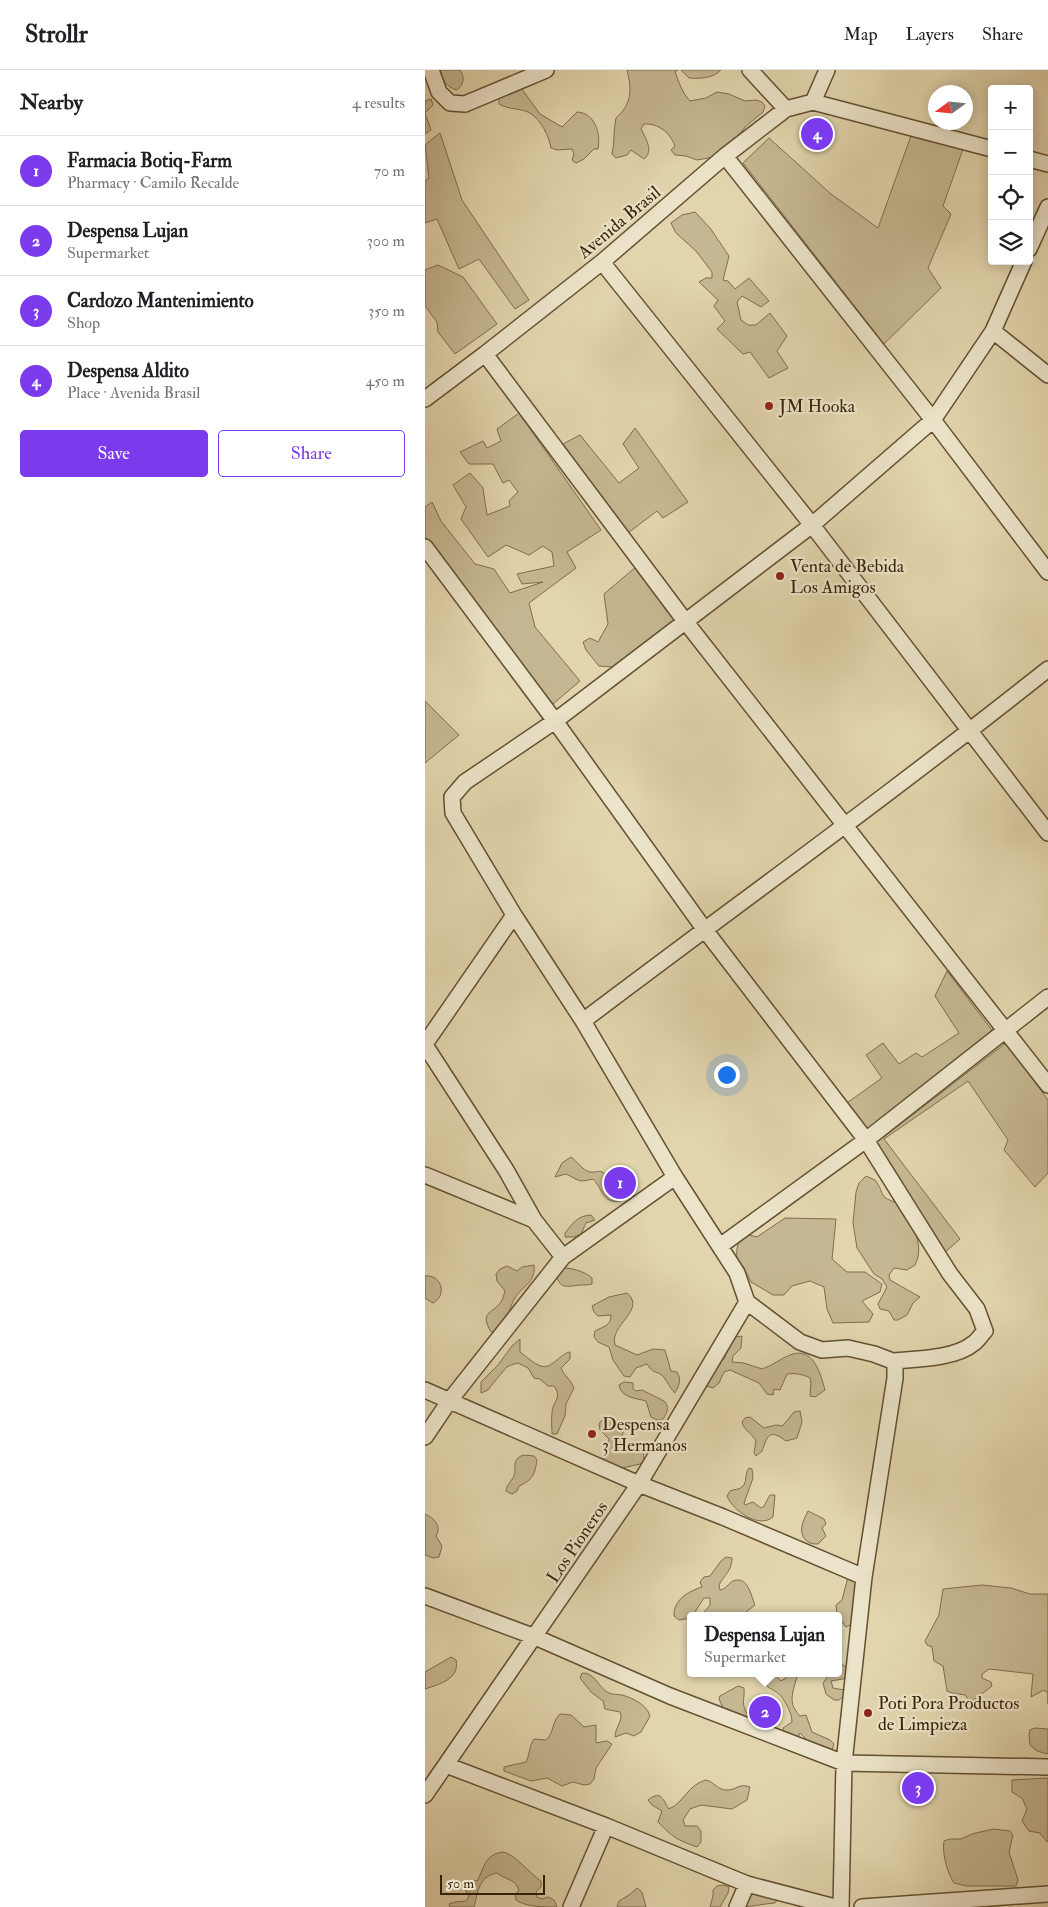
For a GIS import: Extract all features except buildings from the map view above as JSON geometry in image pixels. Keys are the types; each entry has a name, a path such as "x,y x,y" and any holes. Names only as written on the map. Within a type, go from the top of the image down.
{"street":[{"path":"431,70 439,92 450,103 465,104 546,70"},
{"path":"750,70 786,109"},
{"path":"827,70 813,102 988,148"},
{"name":"Avenida Brasil","path":"425,399 602,262 725,156 786,109 813,102"},
{"path":"725,156 933,420 1048,572"},
{"path":"1033,160 1048,164"},
{"path":"1033,240 1048,207"},
{"path":"602,262 811,525 1048,833"},
{"path":"425,547 555,721 705,930 866,1140 951,1274 977,1309 985,1331 973,1344 961,1351 931,1358 892,1361 874,1354 848,1348 822,1350 800,1342 747,1302 737,1273 675,1177 583,1021 514,915 453,813 452,797 465,782 555,721 811,525 933,420 993,331 1022,265"},
{"path":"993,331 1048,375"},
{"path":"485,354 685,621 1048,1085"},
{"path":"583,1021 845,826 1048,669"},
{"path":"514,915 425,1044 506,1170 533,1220 563,1257"},
{"path":"720,1246 866,1140 1048,997"},
{"path":"425,1175 533,1220"},
{"path":"425,1437 450,1400 563,1257 675,1177"},
{"name":"Los Pioneros","path":"425,1795 430,1779 447,1765 639,1484 747,1302"},
{"path":"841,1907 843,1763 864,1577 895,1378 895,1362 892,1361"},
{"path":"425,1390 639,1484 723,1517 864,1577"},
{"path":"425,1596 535,1637 670,1696 843,1763 1048,1767"},
{"path":"447,1765 606,1826 747,1884 835,1907"},
{"path":"571,1907 606,1826"},
{"path":"737,1907 747,1884"},
{"path":"862,1907 1048,1894"}],"shaded area":[{"path":"440,70 460,70 463,78 457,90 448,85"},
{"path":"627,70 678,70 675,71 679,83 690,101 706,98 717,92 729,94 745,101 756,100 762,102 765,106 763,112 746,126 732,144 714,157 697,160 675,155 671,150 675,146 667,133 654,125 644,124 641,129 649,149 647,156 644,159 631,150 627,155 616,158 612,154 616,118 628,102 630,90"},
{"path":"681,70 721,70 707,77 689,78"},
{"path":"521,88 540,114 562,127 577,112 588,116 595,125 599,137 598,149 594,149 584,159 576,163 572,160 574,154 572,149 557,150 551,148 544,129 534,116 526,111 499,104 499,95"},
{"path":"431,99 433,105 425,113 425,101"},
{"path":"425,113 431,130 425,134"},
{"path":"440,133 462,200 529,300 515,309 479,259 459,269 437,219 425,223 425,181 429,178 425,145"},
{"path":"912,133 963,149 943,206 951,214 928,268 941,288 884,344 743,163 769,138 831,194 878,228"},
{"path":"695,212 710,228 729,256 723,280 728,281 735,289 749,278 769,301 761,307 742,296 737,302 741,320 748,325 756,325 770,313 787,336 777,351 788,368 769,378 750,352 743,354 717,329 725,321 714,306 718,300 699,282 706,278 712,278 712,272 696,251 676,233 671,223 682,215"},
{"path":"438,265 463,277 497,324 455,354 438,332 437,322 425,306 425,270"},
{"path":"519,413 601,530 567,552 576,568 529,603 535,627 580,681 553,704 425,537 425,507 432,502 441,521 475,564 494,569 510,593 543,582 522,584 517,574 554,566 552,552 543,546 529,555 506,545 488,557 461,519 466,507 453,485 470,473 483,488 487,515 510,506 509,501 518,492 509,480 503,483 493,464 469,464 460,452 483,441 487,448 501,441 497,429"},
{"path":"635,428 688,502 663,518 657,511 628,533 563,444 580,435 619,483 639,468 623,444"},
{"path":"637,566 679,617 613,667 599,666 586,650 583,642 590,638 598,642 608,624 604,594"},
{"path":"425,701 459,735 425,763"},
{"path":"947,971 997,1037 869,1138 844,1105 882,1078 866,1055 883,1043 899,1064 916,1053 922,1057 959,1033 935,996"},
{"path":"1006,1043 1048,1100 1048,1173 1035,1187 1004,1150 1008,1140 968,1081 884,1139 960,1239 944,1253 872,1146"},
{"path":"571,1157 587,1171 605,1174 617,1195 629,1192 634,1196 619,1201 609,1200 593,1179 581,1181 566,1174 555,1177 562,1163"},
{"path":"866,1176 875,1180 885,1197 900,1204 912,1225 918,1241 918,1257 915,1265 907,1270 894,1268 889,1275 890,1280 920,1297 913,1303 907,1315 898,1320 894,1320 889,1311 880,1309 878,1304 887,1287 882,1279 874,1274 857,1248 853,1223 856,1192 859,1183"},
{"path":"591,1215 595,1220 586,1223 581,1234 574,1237 565,1237 565,1233 570,1226 582,1217"},
{"path":"785,1218 836,1219 832,1259 847,1272 865,1272 882,1284 880,1292 862,1301 873,1314 869,1322 833,1323 827,1309 824,1287 810,1281 792,1286 784,1295 773,1295 751,1282 743,1266 738,1262 737,1251 739,1242 746,1236 757,1237"},
{"path":"534,1265 531,1280 515,1298 505,1322 502,1326 491,1332 486,1321 488,1314 501,1302 505,1291 497,1281 496,1274 500,1269 507,1266 517,1271 522,1267"},
{"path":"559,1268 581,1271 592,1278 592,1284 563,1286 555,1272"},
{"path":"425,1276 435,1278 441,1286 440,1295 433,1303 425,1298"},
{"path":"627,1293 632,1299 633,1305 617,1331 615,1345 637,1355 653,1349 665,1350 671,1371 677,1372 680,1380 675,1393 663,1376 653,1371 647,1364 636,1368 630,1377 624,1376 613,1360 609,1347 598,1342 594,1337 595,1331 608,1324 611,1315 598,1316 592,1306 609,1297"},
{"path":"742,1336 741,1348 733,1356 732,1362 744,1363 762,1369 790,1355 804,1354 814,1362 825,1390 815,1397 810,1396 810,1378 802,1375 787,1374 780,1390 774,1389 773,1395 767,1394 759,1383 730,1370 724,1372 719,1383 713,1388 707,1386 705,1381 714,1366 724,1359 732,1341 736,1337"},
{"path":"520,1339 520,1352 541,1366 548,1366 570,1352 570,1359 561,1368 574,1388 566,1404 565,1416 557,1434 552,1434 552,1409 557,1397 556,1390 554,1386 548,1386 540,1379 534,1378 528,1368 518,1363 508,1366 488,1390 481,1393 481,1382"},
{"path":"624,1382 633,1383 633,1389 636,1391 642,1390 664,1401 667,1405 667,1410 663,1419 657,1420 651,1417 646,1401 623,1393 619,1385"},
{"path":"800,1411 802,1422 797,1438 786,1441 775,1435 769,1436 762,1451 756,1456 754,1453 756,1441 743,1425 742,1422 745,1418 750,1417 764,1428 776,1425 782,1426 794,1412"},
{"path":"609,1418 619,1421 623,1426 623,1434 619,1443 629,1449 635,1446 643,1449 644,1460 640,1464 618,1469 603,1462 609,1439 600,1430 599,1424 603,1419"},
{"path":"523,1455 534,1456 537,1460 535,1469 533,1476 519,1486 517,1491 512,1494 506,1491 515,1473 516,1461"},
{"path":"749,1468 752,1469 753,1478 744,1503 745,1505 753,1502 761,1508 770,1495 775,1495 773,1517 767,1520 754,1520 747,1517 730,1502 727,1496 730,1491 739,1489 744,1485"},
{"path":"808,1511 824,1519 826,1524 822,1528 826,1536 818,1544 808,1542 802,1534 802,1524"},
{"path":"425,1514 434,1520 438,1526 436,1536 442,1546 439,1557 433,1558 425,1555"},
{"path":"726,1557 732,1558 729,1570 719,1585 720,1590 733,1581 742,1581 748,1587 755,1605 746,1612 704,1612 710,1605 710,1598 704,1598 695,1612 687,1612 687,1619 679,1620 674,1616 676,1605 687,1594 702,1587 700,1582 704,1577 710,1576"},
{"path":"848,1577 857,1581 854,1623 846,1627 842,1622 842,1612 837,1612 836,1605 842,1600"},
{"path":"982,1585 1011,1588 1030,1594 1048,1594 1048,1693 1044,1690 1031,1697 1033,1674 989,1669 982,1674 982,1678 991,1682 992,1686 971,1702 965,1695 947,1691 943,1666 934,1661 932,1647 927,1645 925,1641 939,1615 943,1589"},
{"path":"451,1657 456,1660 455,1672 452,1676 442,1683 425,1689 425,1672"},
{"path":"842,1665 848,1668 848,1678 831,1681 833,1688 844,1690 844,1696 839,1700 834,1700 826,1694 823,1683 827,1677 842,1677"},
{"path":"582,1673 593,1677 607,1692 626,1696 646,1708 650,1716 641,1732 634,1736 626,1733 615,1737 621,1718 620,1712 605,1709 603,1701 591,1692 580,1678"},
{"path":"777,1677 781,1681 786,1677 797,1677 792,1696 793,1706 800,1716 806,1715 812,1732 830,1740 834,1744 828,1754 807,1743 800,1733 798,1738 785,1734 783,1728 792,1722 790,1712 781,1696 766,1685 763,1678"},
{"path":"738,1686 744,1688 744,1705 749,1716 764,1716 768,1720 771,1729 723,1708 719,1699 720,1696"},
{"path":"560,1714 571,1715 584,1727 596,1725 596,1743 607,1741 612,1744 596,1768 594,1779 590,1784 584,1785 573,1782 562,1786 547,1778 531,1781 504,1771 504,1767 526,1762 534,1739 546,1740"},
{"path":"1035,1728 1048,1729 1047,1754 1037,1751 1030,1745 1030,1730"},
{"path":"1048,1778 1047,1842 1040,1833 1029,1831 1022,1821 1027,1809 1022,1798 1012,1792 1012,1780"},
{"path":"706,1780 724,1790 740,1786 750,1787 747,1800 732,1809 701,1805 690,1809 683,1820 685,1826 697,1826 701,1831 701,1842 697,1847 675,1838 663,1827 658,1822 662,1811 648,1800 656,1796 662,1797 669,1809 679,1802 694,1786"},
{"path":"993,1829 1010,1831 1013,1835 1009,1852 1018,1880 1016,1886 966,1886 954,1883 946,1863 944,1841 961,1839"},
{"path":"503,1852 513,1857 541,1881 541,1887 536,1892 537,1897 542,1899 548,1897 554,1900 557,1907 535,1906 516,1900 515,1894 519,1891 516,1884 497,1873 482,1882 474,1907 450,1907 449,1904 466,1901 469,1896 462,1885 478,1880 489,1858"},
{"path":"717,1886 729,1887 728,1893 720,1907 710,1907 713,1890"},
{"path":"637,1888 642,1892 646,1907 617,1907 619,1901"},
{"path":"750,1890 778,1899 775,1903 738,1907"}],"place":[{"name":"Despensa Aldito","path":"817,134"},
{"name":"JM Hooka","path":"769,406"},
{"name":"Venta de Bebida Los Amigos","path":"780,576"},
{"name":"Farmacia Botiq-Farm","path":"620,1183"},
{"name":"Despensa 3 Hermanos","path":"592,1434"},
{"name":"Despensa Lujan","path":"765,1712"},
{"name":"Poti Pora Productos de Limpieza","path":"868,1713"},
{"name":"Cardozo Mantenimiento","path":"918,1788"}]}
